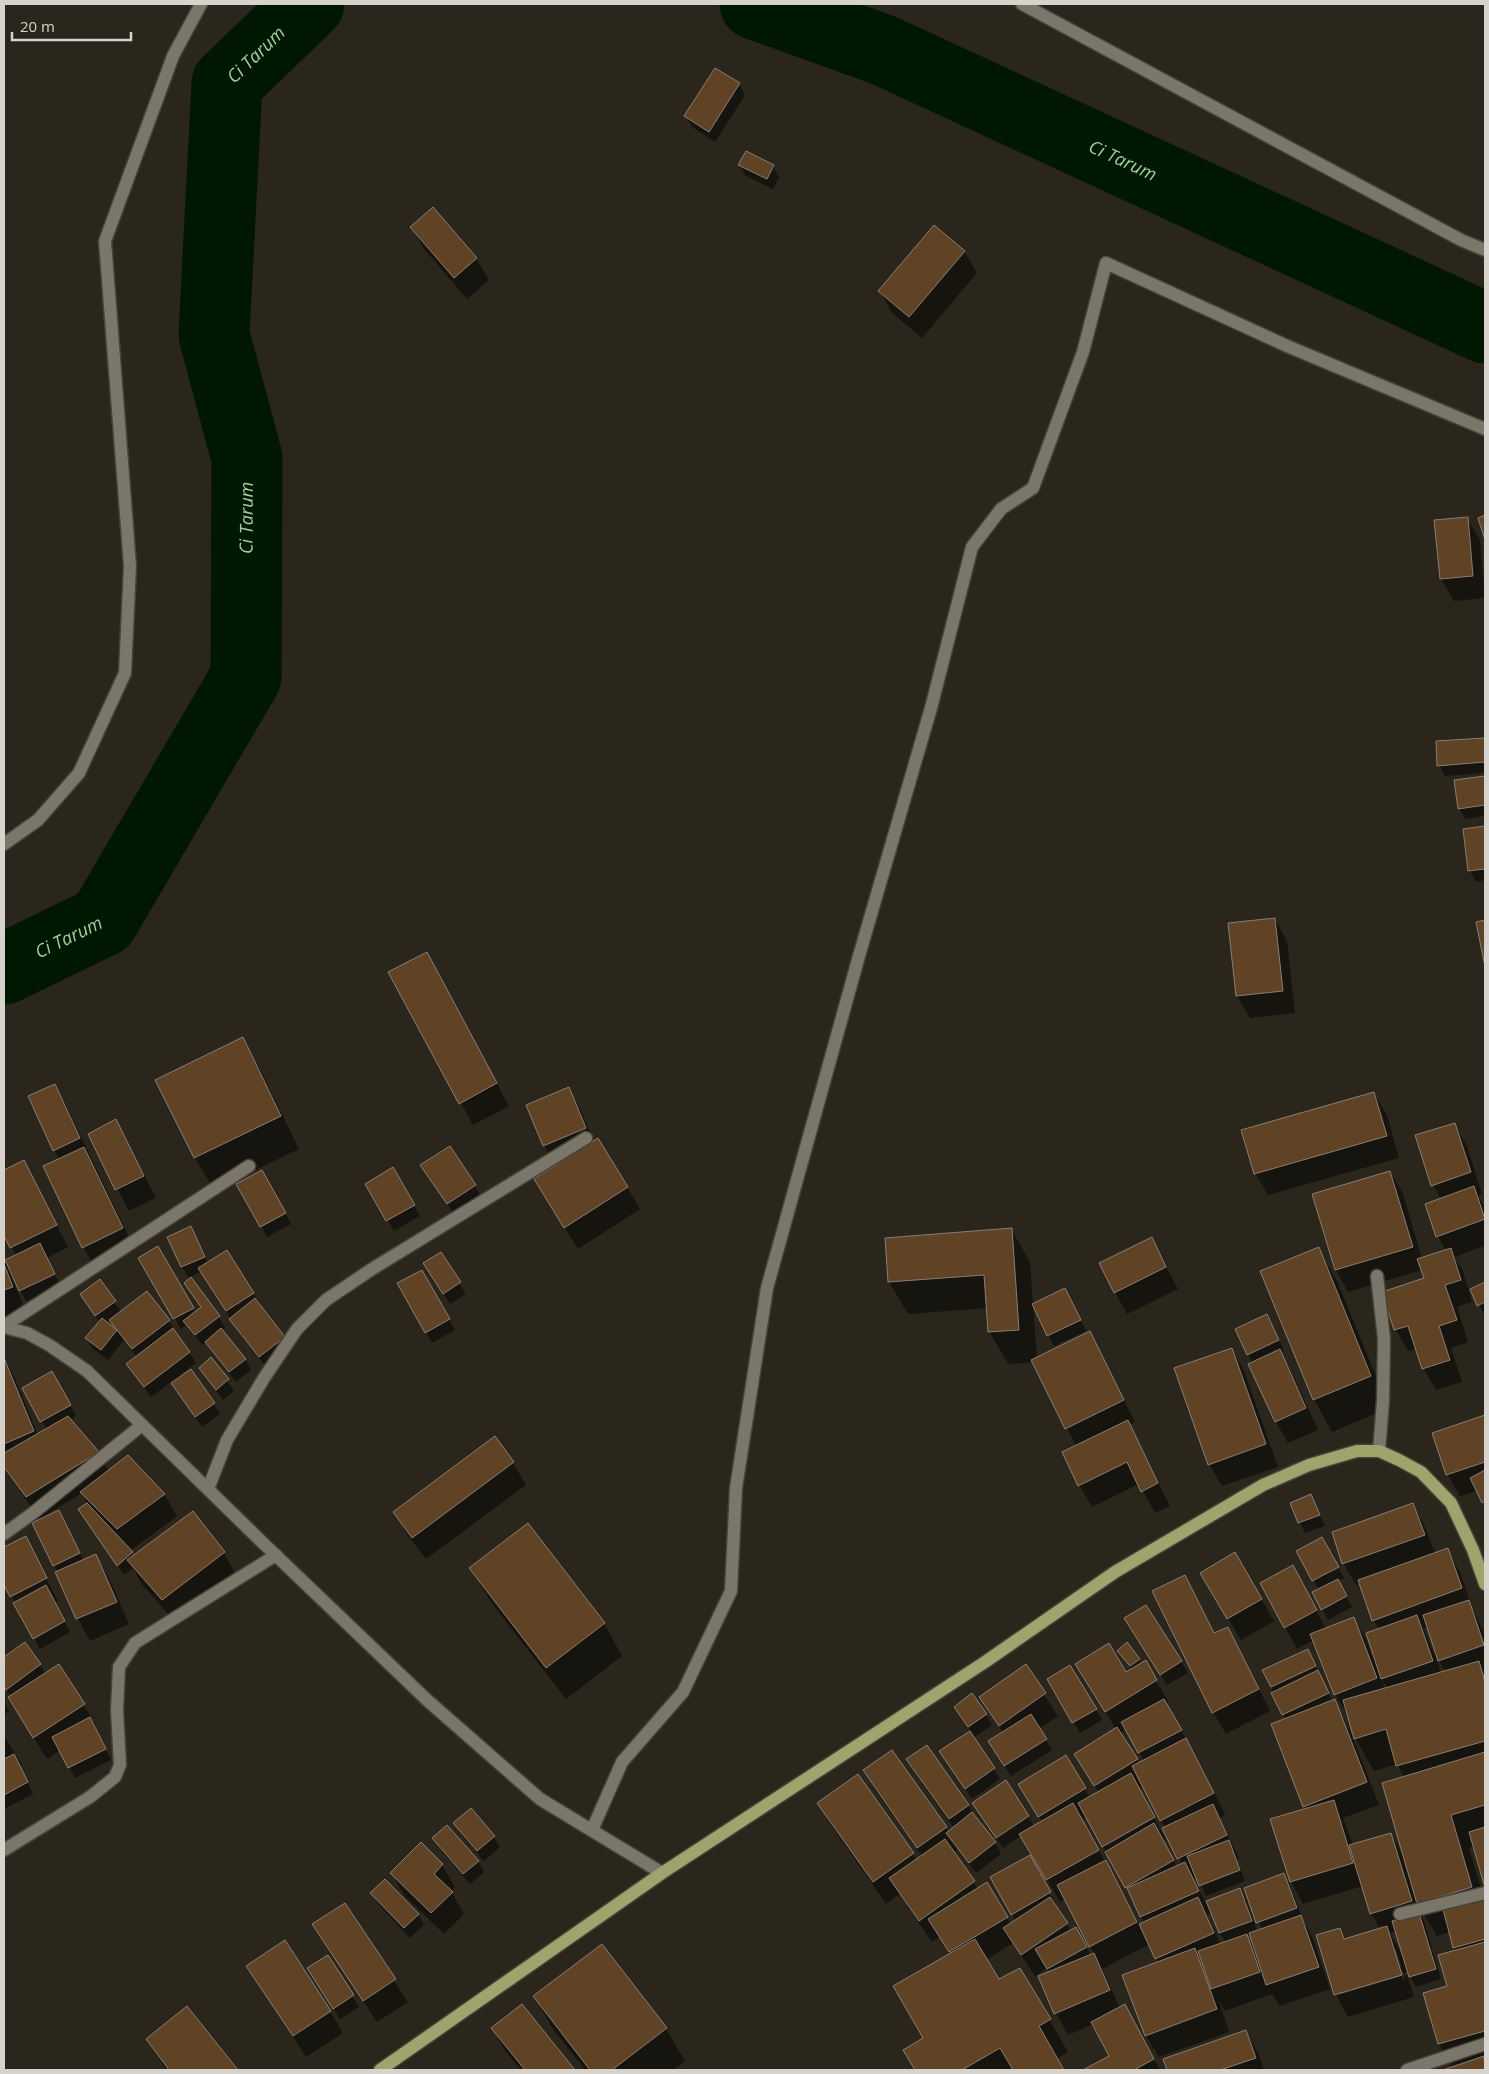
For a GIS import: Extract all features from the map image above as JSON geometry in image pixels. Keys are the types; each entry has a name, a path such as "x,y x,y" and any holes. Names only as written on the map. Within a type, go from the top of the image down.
{"main road":[{"path":"380,2070 662,1874 985,1662 1115,1572 1263,1485 1309,1465 1357,1452 1379,1451 1421,1472 1451,1503 1473,1550 1485,1584"}],"street":[{"path":"4,844 38,820 80,773 125,673 130,566 105,241 173,56 201,4"},
{"path":"1022,4 1461,240 1485,250"},
{"path":"592,1830 622,1762 683,1692 731,1591 736,1488 768,1288 931,708 972,547 1001,509 1034,488 1083,352 1106,263 1286,346 1485,429"},
{"path":"208,1489 227,1440 264,1378 297,1328 326,1300 372,1269 586,1138"},
{"path":"4,1327 249,1166"},
{"path":"1377,1276 1384,1339 1383,1401 1379,1451"},
{"path":"4,1327 27,1333 87,1371 427,1700 540,1800 662,1874"},
{"path":"5,1530 142,1425"},
{"path":"4,1850 90,1798 114,1777 120,1765 117,1710 118,1667 135,1643 276,1555"},
{"path":"1400,1914 1485,1893"},
{"path":"1407,2070 1485,2044"}],"building":[{"path":"715,68 740,83 709,132 684,116"},
{"path":"746,151 774,165 767,179 738,165"},
{"path":"433,207 477,258 454,278 410,227"},
{"path":"934,225 965,251 909,317 878,291"},
{"path":"1485,515 1485,540 1478,518"},
{"path":"1468,517 1473,576 1440,579 1434,520"},
{"path":"1485,738 1485,762 1437,766 1436,741"},
{"path":"1485,776 1485,805 1458,809 1454,780"},
{"path":"1485,826 1485,869 1468,871 1463,829"},
{"path":"1275,918 1283,991 1236,996 1228,923"},
{"path":"1485,920 1485,967 1476,922"},
{"path":"427,952 497,1083 459,1104 388,972"},
{"path":"243,1037 281,1116 194,1158 155,1080"},
{"path":"55,1084 80,1138 53,1151 28,1096"},
{"path":"569,1087 586,1128 543,1146 526,1105"},
{"path":"1374,1092 1387,1136 1254,1174 1241,1130"},
{"path":"116,1119 144,1176 115,1190 88,1134"},
{"path":"1455,1123 1471,1172 1431,1186 1415,1135"},
{"path":"598,1138 628,1187 564,1228 534,1179"},
{"path":"450,1146 476,1185 447,1204 420,1165"},
{"path":"84,1147 123,1228 82,1248 43,1166"},
{"path":"24,1160 57,1225 10,1248 4,1236 4,1170"},
{"path":"393,1167 415,1205 386,1221 365,1184"},
{"path":"262,1170 286,1213 260,1227 236,1184"},
{"path":"1390,1171 1413,1247 1335,1270 1312,1194"},
{"path":"1474,1186 1485,1219 1436,1237 1425,1204"},
{"path":"191,1226 205,1257 181,1267 167,1237"},
{"path":"1012,1228 1019,1330 988,1332 984,1275 888,1282 885,1238"},
{"path":"1152,1237 1166,1267 1114,1293 1099,1263"},
{"path":"40,1243 55,1274 19,1291 5,1260"},
{"path":"158,1246 194,1308 173,1319 138,1258"},
{"path":"1319,1247 1371,1376 1313,1400 1260,1271"},
{"path":"1451,1248 1461,1280 1445,1285 1457,1320 1439,1326 1450,1360 1422,1369 1408,1326 1394,1330 1382,1292 1424,1278 1417,1259"},
{"path":"227,1250 254,1293 226,1311 198,1268"},
{"path":"441,1252 461,1282 443,1294 423,1263"},
{"path":"4,1264 13,1287 4,1290"},
{"path":"422,1270 450,1319 425,1333 397,1283"},
{"path":"191,1277 220,1316 195,1335 183,1321 201,1307 184,1283"},
{"path":"100,1279 116,1301 95,1316 80,1294"},
{"path":"1485,1282 1485,1302 1477,1306 1470,1289"},
{"path":"1065,1288 1081,1320 1047,1336 1032,1304"},
{"path":"147,1291 170,1320 132,1349 109,1320"},
{"path":"255,1298 285,1337 259,1357 229,1319"},
{"path":"1267,1314 1279,1340 1247,1355 1235,1329"},
{"path":"102,1318 117,1330 101,1350 85,1338"},
{"path":"173,1328 190,1352 144,1387 126,1364"},
{"path":"221,1328 246,1359 229,1372 205,1342"},
{"path":"1090,1331 1124,1400 1065,1429 1031,1360"},
{"path":"1232,1348 1266,1444 1208,1465 1174,1368"},
{"path":"1280,1349 1306,1408 1275,1422 1248,1364"},
{"path":"211,1357 229,1379 216,1390 199,1368"},
{"path":"4,1358 34,1431 4,1444"},
{"path":"191,1369 215,1403 195,1417 171,1383"},
{"path":"52,1371 71,1405 40,1422 22,1388"},
{"path":"1485,1415 1485,1462 1446,1475 1432,1433"},
{"path":"68,1416 99,1452 26,1497 4,1467 4,1453"},
{"path":"1128,1420 1158,1483 1141,1492 1127,1462 1078,1486 1062,1452"},
{"path":"495,1436 514,1462 412,1538 393,1512"},
{"path":"128,1455 165,1494 117,1529 80,1492"},
{"path":"1485,1470 1485,1501 1482,1503 1470,1478"},
{"path":"1311,1494 1320,1515 1298,1523 1290,1503"},
{"path":"87,1503 133,1552 117,1566 78,1509"},
{"path":"1413,1503 1425,1535 1342,1564 1332,1532"},
{"path":"59,1510 80,1553 53,1566 32,1523"},
{"path":"193,1511 225,1552 162,1600 127,1560"},
{"path":"528,1523 605,1623 546,1668 469,1568"},
{"path":"26,1536 47,1578 10,1597 4,1585 4,1547"},
{"path":"1322,1537 1339,1567 1312,1581 1296,1551"},
{"path":"1448,1548 1462,1588 1372,1621 1358,1580"},
{"path":"1235,1552 1262,1599 1227,1619 1200,1573"},
{"path":"96,1554 117,1602 76,1619 55,1572"},
{"path":"1293,1565 1317,1610 1284,1628 1260,1583"},
{"path":"1185,1575 1214,1633 1228,1627 1259,1689 1212,1713 1152,1591"},
{"path":"1338,1579 1347,1596 1321,1610 1312,1592"},
{"path":"46,1585 65,1621 33,1639 13,1603"},
{"path":"1469,1600 1484,1645 1438,1661 1423,1615"},
{"path":"1146,1605 1182,1661 1160,1675 1124,1618"},
{"path":"1417,1615 1433,1661 1381,1679 1366,1633"},
{"path":"1354,1617 1377,1678 1334,1695 1310,1634"},
{"path":"25,1642 41,1664 6,1690 4,1686 4,1657"},
{"path":"1127,1642 1140,1659 1130,1666 1117,1651"},
{"path":"1109,1643 1126,1672 1146,1660 1157,1680 1105,1712 1075,1664"},
{"path":"1308,1649 1316,1666 1271,1687 1262,1670"},
{"path":"1479,1661 1485,1682 1485,1741 1396,1766 1386,1729 1354,1739 1343,1700"},
{"path":"59,1664 85,1704 33,1738 8,1697"},
{"path":"1026,1664 1046,1693 999,1726 979,1697"},
{"path":"1070,1665 1097,1709 1072,1723 1047,1679"},
{"path":"1318,1670 1329,1693 1282,1715 1271,1693"},
{"path":"972,1693 987,1714 968,1727 954,1707"},
{"path":"1164,1699 1182,1730 1138,1753 1121,1722"},
{"path":"1335,1699 1367,1782 1303,1807 1271,1724"},
{"path":"1031,1714 1047,1739 1004,1766 988,1741"},
{"path":"90,1717 106,1749 68,1768 52,1737"},
{"path":"1117,1727 1138,1759 1094,1786 1074,1754"},
{"path":"970,1731 995,1768 965,1789 939,1751"},
{"path":"1186,1738 1214,1793 1160,1821 1132,1766"},
{"path":"927,1745 969,1805 949,1819 906,1759"},
{"path":"892,1750 947,1827 917,1848 863,1770"},
{"path":"1485,1752 1485,1805 1451,1815 1472,1887 1417,1904 1382,1783"},
{"path":"14,1754 28,1782 4,1795 4,1759"},
{"path":"1066,1755 1086,1788 1038,1817 1018,1784"},
{"path":"1131,1773 1155,1817 1102,1847 1078,1803"},
{"path":"858,1774 914,1853 873,1882 817,1803"},
{"path":"1006,1780 1029,1816 996,1838 972,1803"},
{"path":"1334,1800 1353,1863 1290,1882 1270,1819"},
{"path":"1073,1803 1099,1850 1046,1880 1019,1834"},
{"path":"1213,1804 1227,1835 1177,1859 1162,1828"},
{"path":"471,1808 495,1836 477,1851 453,1823"},
{"path":"972,1812 996,1842 969,1863 946,1833"},
{"path":"1154,1823 1174,1860 1125,1888 1105,1852"},
{"path":"447,1825 479,1861 463,1874 432,1838"},
{"path":"1485,1827 1485,1888 1469,1832"},
{"path":"1391,1833 1412,1901 1370,1914 1349,1845"},
{"path":"945,1839 975,1881 919,1921 889,1878"},
{"path":"1229,1840 1240,1870 1199,1886 1187,1856"},
{"path":"421,1842 443,1864 434,1874 453,1892 431,1913 390,1873"},
{"path":"1030,1855 1051,1892 1011,1915 990,1877"},
{"path":"1106,1860 1137,1922 1089,1947 1057,1885"},
{"path":"1185,1862 1199,1891 1140,1917 1127,1888"},
{"path":"1284,1873 1297,1908 1256,1923 1244,1888"},
{"path":"385,1879 419,1914 404,1928 370,1893"},
{"path":"987,1882 1008,1917 949,1952 928,1919"},
{"path":"1240,1888 1252,1921 1219,1933 1206,1901"},
{"path":"1050,1897 1068,1923 1021,1955 1003,1928"},
{"path":"1198,1897 1214,1933 1155,1959 1139,1924"},
{"path":"1485,1897 1485,1939 1453,1948 1443,1909"},
{"path":"345,1903 396,1979 363,2001 312,1924"},
{"path":"1419,1913 1436,1969 1409,1977 1392,1921"},
{"path":"1301,1915 1319,1967 1266,1985 1249,1933"},
{"path":"1387,1926 1402,1975 1334,1995 1316,1935 1340,1928 1344,1939"},
{"path":"1076,1927 1087,1947 1047,1969 1035,1949"},
{"path":"1247,1934 1260,1972 1211,1989 1198,1951"},
{"path":"975,1939 999,1979 1020,1968 1051,2019 1039,2026 1064,2070 1013,2070 1000,2048 962,2070 915,2070 903,2050 923,2038 893,1986"},
{"path":"285,1940 331,2011 293,2036 246,1966"},
{"path":"1485,1942 1485,2031 1438,2044 1423,1993 1447,1986 1438,1955"},
{"path":"602,1944 667,2028 612,2070 590,2070 533,1996"},
{"path":"1195,1948 1217,2009 1145,2036 1122,1975"},
{"path":"1094,1953 1110,1990 1054,2014 1038,1976"},
{"path":"328,1955 354,1995 333,2009 307,1968"},
{"path":"522,2004 575,2070 525,2070 491,2028"},
{"path":"1125,2004 1154,2059 1134,2070 1083,2070 1109,2056 1091,2022"},
{"path":"187,2006 238,2070 169,2070 146,2039"},
{"path":"1246,2030 1256,2058 1220,2070 1167,2070 1163,2059"},
{"path":"1484,2056 1485,2070 1443,2070"}],"waterway":[{"name":"Ci Tarum","path":"4,969 103,921 246,677 247,458 214,335 227,83 309,4"},
{"name":"Ci Tarum","path":"755,4 883,50 1485,328"}]}
